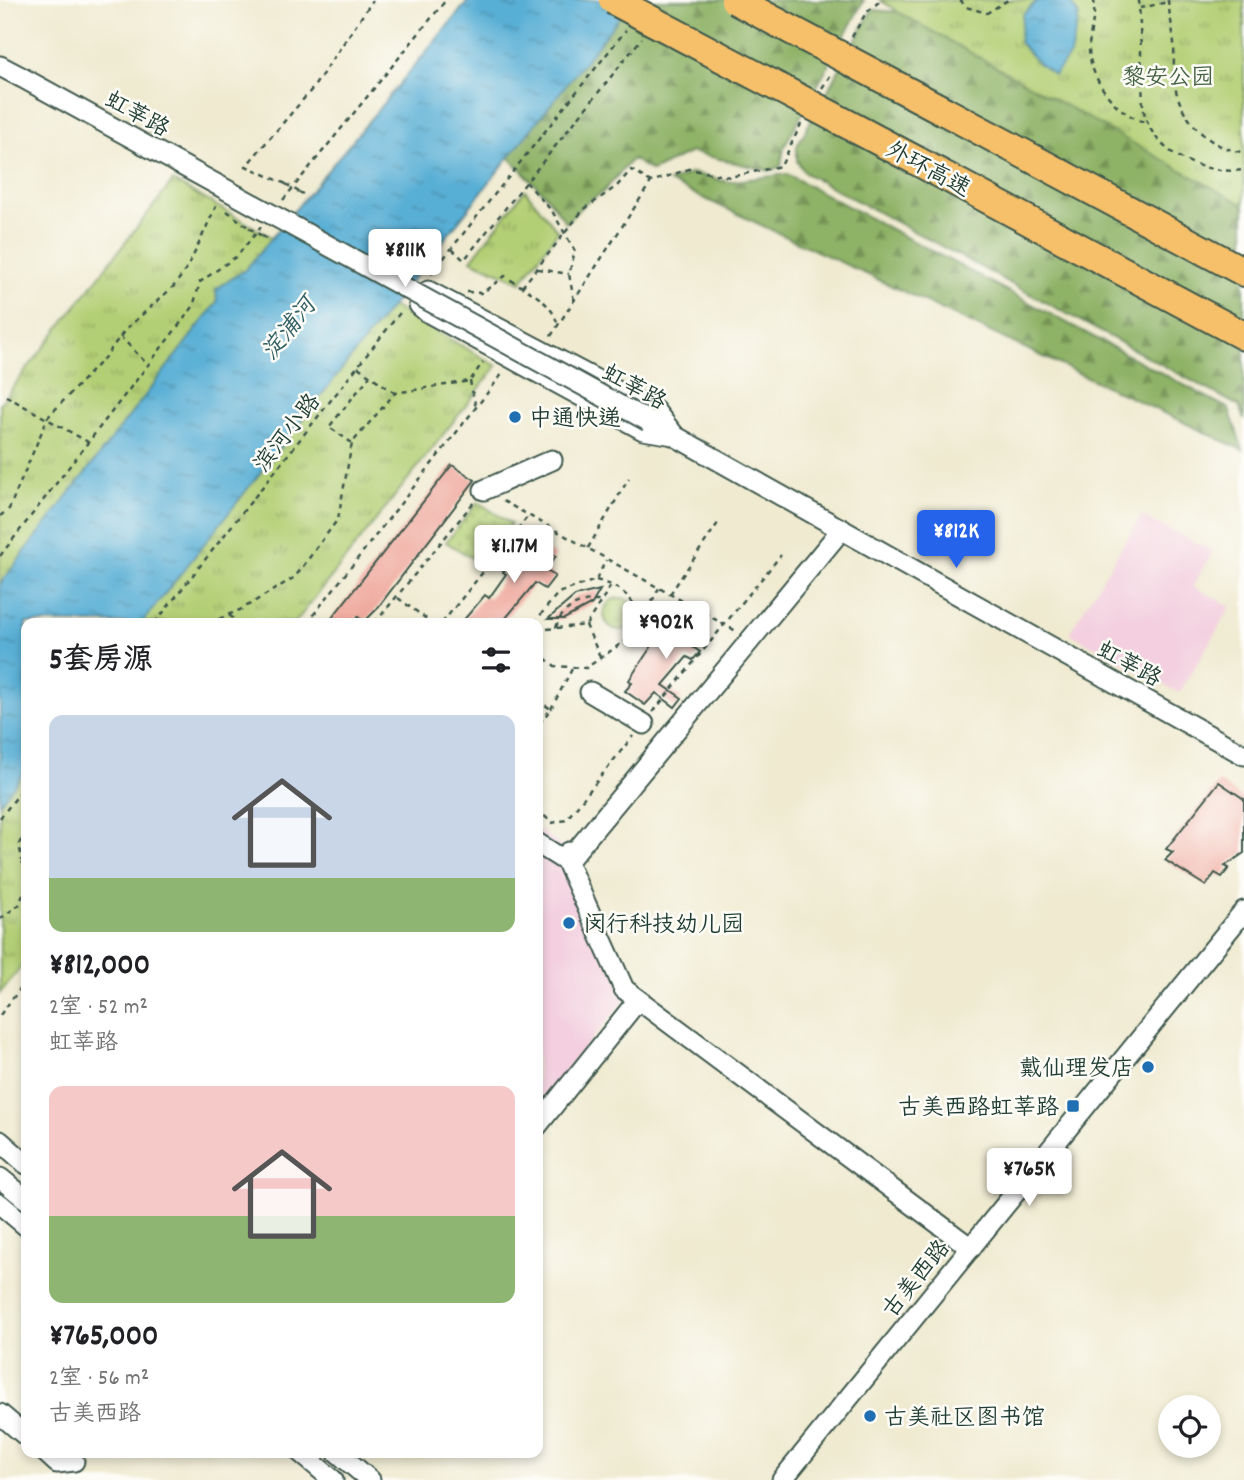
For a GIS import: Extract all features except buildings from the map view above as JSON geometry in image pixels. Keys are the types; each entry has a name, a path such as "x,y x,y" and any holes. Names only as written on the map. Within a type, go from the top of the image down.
{"highway":[{"name":"外环高速","path":"614,0 1244,336"},
{"path":"735,0 1244,272"}],"street":[{"name":"虹莘路","path":"0,66 674,435 1244,755"},
{"path":"428,291 655,411 674,435 643,430 427,312 419,305 428,291"},
{"path":"484,490 552,460"},
{"path":"568,857 842,529"},
{"path":"590,692 644,724"},
{"path":"543,846 568,857 624,989 971,1248"},
{"name":"古美西路","path":"782,1480 1244,911"},
{"path":"543,1119 638,1000"},
{"path":"0,1141 21,1160"},
{"path":"0,1178 21,1195"},
{"path":"0,1205 21,1222"},
{"path":"0,1414 21,1432"},
{"path":"52,1458 57,1463 77,1464"},
{"path":"307,1458 333,1480"},
{"path":"344,1458 370,1480"}],"path":[{"path":"301,193 246,166 313,88 373,0"},
{"path":"278,205 446,0"},
{"path":"847,46 866,13 881,0"},
{"path":"960,0 966,7 987,13 1008,0"},
{"path":"1094,0 1090,63 1119,110 1129,118 1146,122"},
{"path":"1139,0 1146,122 1155,138 1173,154 1216,170 1244,170"},
{"path":"1140,9 1168,1 1174,42 1174,84 1179,100 1194,123 1214,144 1244,152"},
{"path":"425,282 633,22"},
{"path":"452,248 464,260 646,32"},
{"path":"821,91 834,68"},
{"path":"542,350 651,182 689,169 730,177 781,166 802,124"},
{"path":"522,287 583,210 617,186 631,170 651,182"},
{"path":"526,182 566,232 575,251 569,274 574,301"},
{"path":"0,516 9,509 48,417 120,336 181,276 218,203 264,237"},
{"path":"0,556 193,307 200,282 237,256 264,223"},
{"path":"537,268 569,274"},
{"path":"467,292 482,293 505,276 536,295 555,313 558,326"},
{"name":"滨河小路","path":"159,618 408,303"},
{"path":"120,336 148,365"},
{"path":"222,618 295,577 338,519 352,443 395,393 470,381 494,348"},
{"path":"311,618 514,360"},
{"path":"358,367 395,393"},
{"path":"352,443 329,427 370,376"},
{"path":"470,381 476,409"},
{"path":"6,396 48,417 88,442"},
{"path":"588,548 629,478"},
{"path":"379,618 484,490 751,639"},
{"path":"446,618 528,515"},
{"path":"670,594 718,523"},
{"path":"543,815 552,823 566,820 781,555"},
{"path":"596,580 607,558"},
{"path":"538,618 558,593 596,580 612,584 626,593 643,618"},
{"path":"586,625 612,584"},
{"path":"543,657 555,666 572,668 586,668 601,659 635,634 659,587"},
{"path":"396,597 425,618"},
{"path":"556,628 560,618 572,606 585,601 601,601"},
{"path":"229,615 233,618"},
{"path":"543,629 586,625"},
{"path":"586,625 601,659"},
{"path":"543,719 551,709 572,668"},
{"path":"543,704 551,709"},
{"path":"0,818 21,791"},
{"path":"0,919 19,905 21,900"},
{"path":"0,1015 21,988"}],"shaded area":[{"path":"1141,516 1213,551 1193,586 1231,607 1179,693 1069,633"},
{"name":"闵行科技幼儿园","path":"543,833 571,854 632,991 543,1099"}],"green space":[{"path":"633,0 864,0 784,147 781,166 769,171 691,152 652,171 632,159 603,192 584,204 566,223 548,198 509,157"},
{"name":"黎安公园","path":"880,0 1244,0 1244,205 898,12"},
{"path":"872,10 898,12 1244,205 1244,420 1239,406 805,173 797,161 797,146"},
{"path":"692,173 728,182 787,174 1229,409 1243,450 669,182"},
{"path":"173,181 497,366 299,618 21,618 21,967 0,993 0,404"},
{"path":"525,190 558,231 521,282 471,260"},
{"path":"478,502 511,524 480,563 446,542"},
{"path":"620,598 632,602 636,614 632,626 620,630 608,626 604,614 608,602"}],"water":[{"name":"淀浦河","path":"469,0 633,0 146,618 21,618 21,776 0,803 0,584 217,302 216,289 246,269"},
{"path":"1038,0 1069,0 1079,16 1070,55 1054,75 1038,63 1019,42 1023,14"}],"place":[{"name":"中通快递","path":"515,417"},
{"name":"闵行科技幼儿园","path":"569,923"},
{"name":"戴仙理发店","path":"1148,1067"},
{"name":"古美西路虹莘路","path":"1073,1106"},
{"name":"古美社区图书馆","path":"870,1416"}]}
